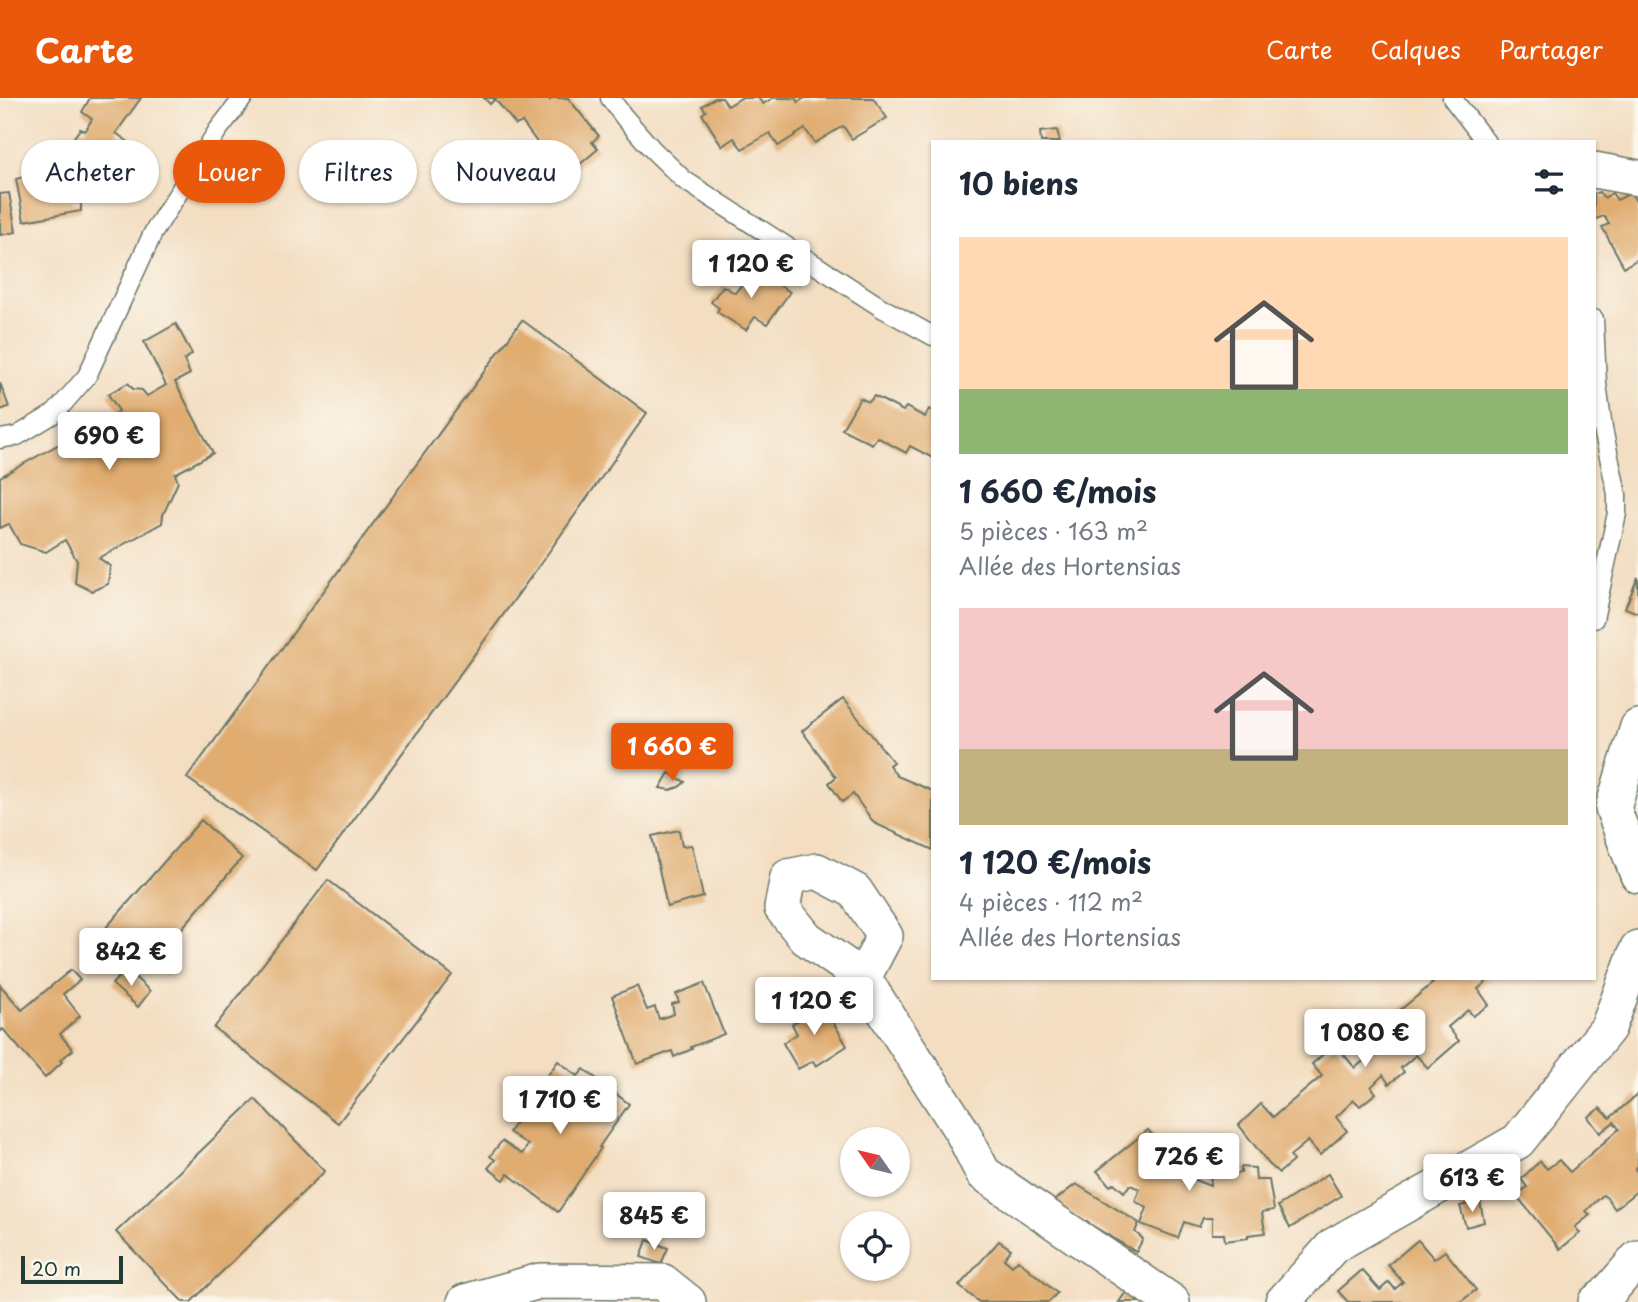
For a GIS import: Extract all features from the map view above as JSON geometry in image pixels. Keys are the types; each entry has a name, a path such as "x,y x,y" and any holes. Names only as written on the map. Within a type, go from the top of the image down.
{"street":[{"path":"1596,170 1638,178"},
{"path":"1638,727 1604,802 1638,874"},
{"path":"1283,1302 1333,1245 1518,1141 1608,1028 1638,948"},
{"path":"863,978 963,1133 983,1173 1172,1302"},
{"path":"1597,1302 1638,1258"},
{"path":"465,1302 537,1292 663,1282 688,1302"}],"lane":[{"path":"0,439 18,436 55,413 87,376 153,233 218,130 243,98"},
{"path":"610,98 652,149 684,180 882,308 931,335"},
{"path":"1452,98 1484,140"},
{"path":"1596,362 1604,429 1617,494 1617,513 1599,579 1596,603"}],"building":[{"path":"90,98 141,98 116,133 126,140 78,140 74,137 80,129 85,131 92,119 82,112"},
{"path":"484,98 568,98 599,136 592,142 598,149 581,163 581,140 535,140 522,122 516,125 495,99 490,104"},
{"path":"715,98 722,98 728,106 741,98 758,98 763,104 773,98 795,98 798,102 805,98 873,98 887,118 852,139 843,126 815,143 805,129 778,146 770,133 742,149 734,138 722,146 702,114 706,111 702,106"},
{"path":"1057,130 1060,140 1041,140 1040,132"},
{"path":"21,178 21,203 81,203 81,211 24,221 16,179"},
{"path":"1599,192 1604,198 1612,193 1617,200 1631,193 1638,205 1638,259 1624,267 1602,227 1609,224 1604,216 1596,219 1596,193"},
{"path":"9,193 16,232 0,235 0,194"},
{"path":"754,269 790,292 767,324 755,317 746,330 717,312 719,308 711,302 723,286 735,293"},
{"path":"522,320 647,413 317,870 187,778"},
{"path":"176,324 192,354 184,360 190,374 175,382 213,453 175,474 178,482 162,523 99,558 110,566 108,584 92,591 75,583 77,561 65,540 46,552 20,544 9,524 0,528 0,477 119,411 108,394 128,383 133,389 142,390 147,396 166,385 144,342"},
{"path":"0,383 9,407 0,410"},
{"path":"874,396 903,411 906,407 925,417 929,409 931,410 931,457 910,446 906,453 877,437 872,444 842,429 860,398 869,402"},
{"path":"1638,577 1638,613 1625,608"},
{"path":"843,699 893,762 889,765 897,776 931,790 931,849 874,823 853,794 842,802 829,783 836,777 802,731"},
{"path":"669,773 685,782 670,790 660,788"},
{"path":"201,820 242,858 148,968 104,930"},
{"path":"679,830 682,846 692,845 703,897 667,907 652,836"},
{"path":"328,880 452,975 338,1123 214,1028"},
{"path":"126,969 150,991 138,1007 112,984"},
{"path":"71,970 80,980 63,994 80,1016 60,1034 73,1050 60,1060 62,1062 45,1078 3,1029 0,1032 0,985 22,1010"},
{"path":"1431,980 1489,980 1478,989 1489,1005 1473,1016 1468,1010 1448,1027 1459,1041 1428,1068 1416,1055 1401,1068 1404,1072 1389,1084 1383,1075 1371,1087 1376,1093 1360,1106 1354,1100 1336,1117 1347,1131 1320,1155 1308,1141 1290,1156 1293,1161 1279,1173 1239,1125 1261,1104 1273,1117 1322,1076 1312,1064 1335,1044 1355,1068 1368,1057 1349,1035 1372,1014 1382,1025 1433,983"},
{"path":"704,983 724,1034 674,1057 672,1051 637,1064 612,996 637,986 647,1010 655,1007 659,1019 674,1014 672,1004 679,1002 676,994"},
{"path":"819,998 847,1046 816,1066 813,1061 798,1069 783,1043 797,1034 792,1024 800,1019 797,1012"},
{"path":"558,1061 578,1076 584,1069 629,1104 558,1212 508,1174 504,1180 488,1168 495,1160 490,1156 502,1141 522,1154 528,1145 509,1132 528,1106 551,1121 556,1115 551,1111 557,1104 538,1089"},
{"path":"1638,1094 1638,1166 1635,1169 1638,1173 1638,1190 1615,1209 1603,1195 1586,1211 1590,1215 1575,1227 1580,1233 1560,1249 1516,1195 1527,1187 1521,1179 1540,1161 1547,1169 1559,1160 1570,1172 1619,1129 1614,1122 1600,1133 1588,1117 1600,1108 1610,1118"},
{"path":"255,1099 325,1171 191,1302 183,1302 116,1232"},
{"path":"1148,1130 1169,1154 1159,1166 1210,1186 1211,1174 1241,1173 1241,1167 1255,1168 1256,1180 1269,1180 1274,1210 1262,1212 1265,1233 1225,1241 1224,1234 1212,1234 1212,1218 1203,1218 1199,1227 1184,1222 1178,1238 1141,1224 1147,1208 1135,1201 1140,1189 1130,1185 1124,1192 1114,1183 1110,1186 1097,1171"},
{"path":"1328,1174 1341,1196 1290,1228 1278,1206"},
{"path":"1076,1184 1139,1223 1135,1232 1143,1239 1136,1252 1053,1202"},
{"path":"1480,1201 1484,1222 1466,1227 1460,1206"},
{"path":"647,1240 668,1248 661,1264 641,1257"},
{"path":"1418,1240 1434,1259 1445,1251 1476,1290 1460,1302 1348,1302 1338,1291 1362,1270 1380,1290 1389,1282 1395,1289 1403,1282 1388,1265"},
{"path":"999,1241 1011,1249 1004,1259 1012,1266 1018,1260 1057,1293 1049,1302 979,1302 959,1286"},
{"path":"1126,1292 1140,1302 1119,1302"}]}
